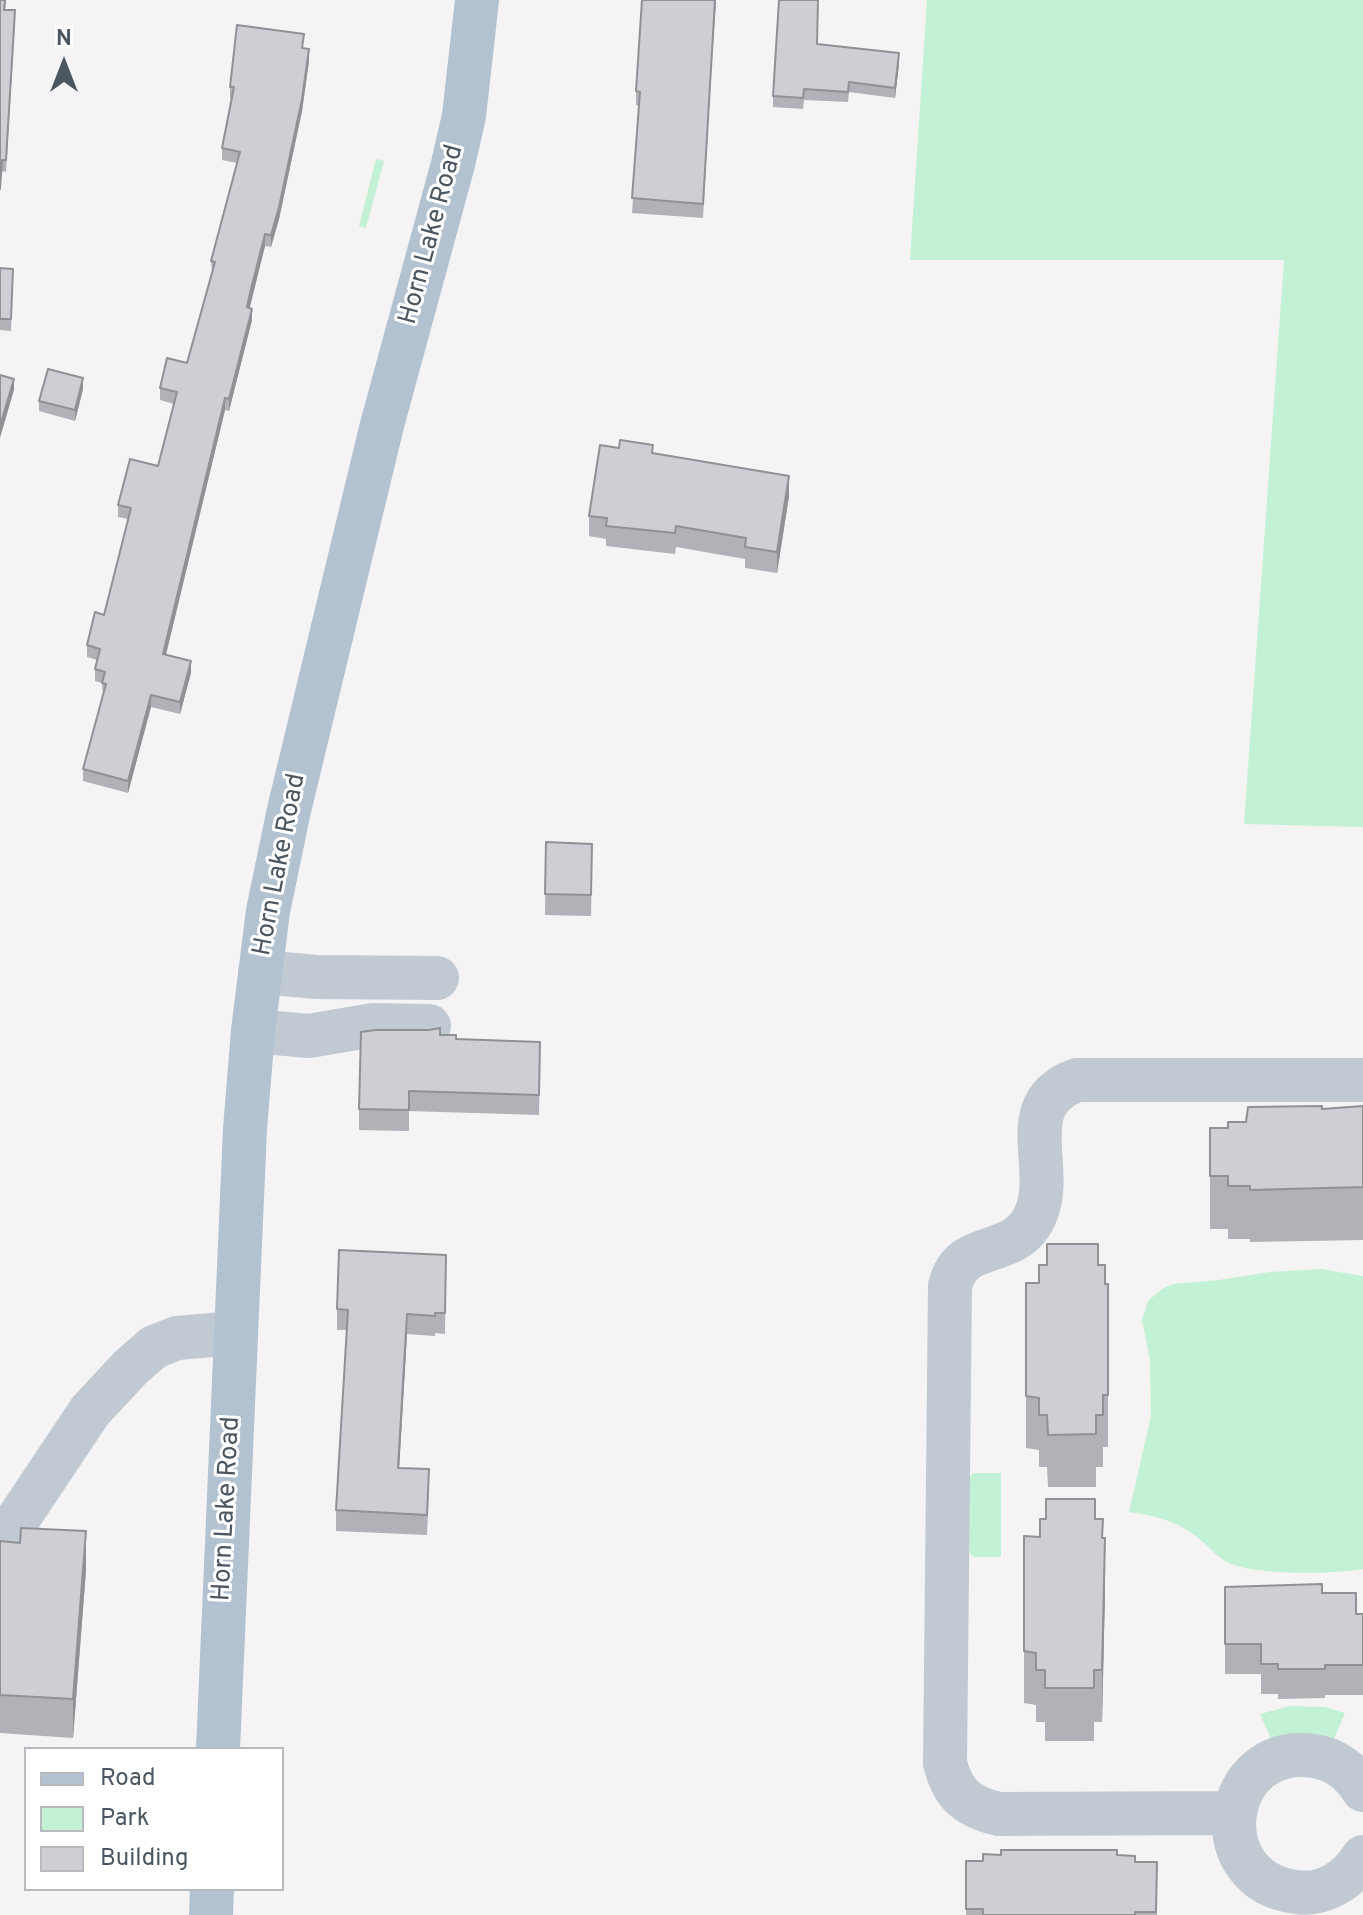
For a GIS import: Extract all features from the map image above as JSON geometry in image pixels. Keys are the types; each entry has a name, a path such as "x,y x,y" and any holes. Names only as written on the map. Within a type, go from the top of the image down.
{"main road":[{"name":"Horn Lake Road","path":"218,1747 245,1129 268,911 321,674 382,425 453,164 464,116 477,0"},
{"path":"211,1915 212,1891"}],"lane":[{"path":"260,972 317,977 437,978"},
{"path":"253,1031 309,1036 373,1025 429,1026"},
{"path":"1233,1813 999,1814 967,1803 949,1778 945,1763 950,1286 959,1263 971,1255 1007,1244 1022,1234 1035,1217 1040,1201 1042,1109 1051,1094 1061,1086 1077,1080 1363,1080"},
{"path":"0,1546 90,1411 131,1367 154,1347 177,1338 235,1333"},
{"path":"1363,1790 1351,1774 1332,1761 1310,1755 1287,1756 1257,1772 1243,1789 1233,1813 1235,1840 1248,1867 1304,1904 1314,1893 1342,1881 1363,1857"}],"green space":[{"path":"927,0 1363,0 1363,827 1244,824 1284,260 910,260"},
{"path":"376,159 384,161 366,228 359,226"},
{"path":"1321,1269 1363,1276 1363,1569 1294,1573 1239,1567 1223,1560 1195,1535 1177,1525 1129,1512 1151,1416 1150,1360 1142,1320 1148,1301 1173,1284"},
{"path":"974,1473 1001,1473 1001,1557 973,1557 969,1551 969,1477"},
{"path":"1290,1706 1325,1707 1345,1713 1333,1741 1271,1739 1260,1714"}],"building":[{"path":"0,0 5,0 4,10 15,10 6,160 2,160 0,189"},
{"path":"642,0 715,0 703,204 632,198 640,92 636,91"},
{"path":"779,0 818,0 817,44 899,53 895,88 849,82 848,92 804,89 803,98 773,96"},
{"path":"237,25 304,34 302,48 309,49 302,99 279,207 271,235 265,234 247,307 252,309 229,399 225,398 163,654 191,661 180,702 151,695 128,781 83,769 106,684 102,683 105,672 95,669 100,649 87,645 95,612 104,615 131,508 118,505 130,459 158,466 177,392 160,388 167,358 187,363 215,262 211,261 240,152 222,148 234,87 230,87"},
{"path":"0,268 13,269 11,319 0,319"},
{"path":"48,369 83,378 75,410 39,401"},
{"path":"0,375 14,379 0,426"},
{"path":"620,440 653,445 652,453 789,476 777,552 745,547 746,538 676,526 675,533 606,526 607,518 589,516 600,445 619,448"},
{"path":"546,842 592,844 591,895 545,894"},
{"path":"440,1028 440,1035 456,1035 456,1039 540,1042 539,1095 409,1091 409,1110 359,1109 361,1032"},
{"path":"1322,1106 1322,1109 1363,1106 1363,1187 1250,1190 1250,1186 1228,1186 1228,1176 1210,1176 1210,1128 1228,1128 1228,1122 1246,1122 1248,1107"},
{"path":"1047,1244 1098,1244 1098,1265 1105,1265 1105,1284 1108,1284 1108,1395 1103,1395 1103,1415 1096,1415 1096,1434 1048,1435 1047,1415 1039,1415 1039,1398 1026,1396 1026,1283 1039,1283 1039,1265 1047,1265"},
{"path":"339,1250 446,1255 445,1313 435,1313 435,1316 407,1314 398,1468 429,1469 427,1515 336,1510 348,1310 337,1309"},
{"path":"1046,1499 1095,1499 1095,1519 1103,1519 1102,1670 1094,1670 1094,1688 1045,1688 1045,1670 1036,1670 1036,1653 1024,1651 1024,1536 1040,1537 1040,1519 1046,1519"},
{"path":"21,1528 86,1531 73,1699 0,1695 0,1541 20,1543"},
{"path":"1322,1584 1322,1593 1356,1593 1356,1614 1363,1614 1363,1665 1278,1669 1278,1664 1261,1664 1261,1644 1225,1644 1225,1587"},
{"path":"1001,1850 1117,1850 1117,1855 1135,1856 1135,1862 1157,1862 1156,1912 1135,1912 1135,1915 983,1915 983,1909 966,1909 966,1861 983,1861 983,1854 1001,1855"}]}
